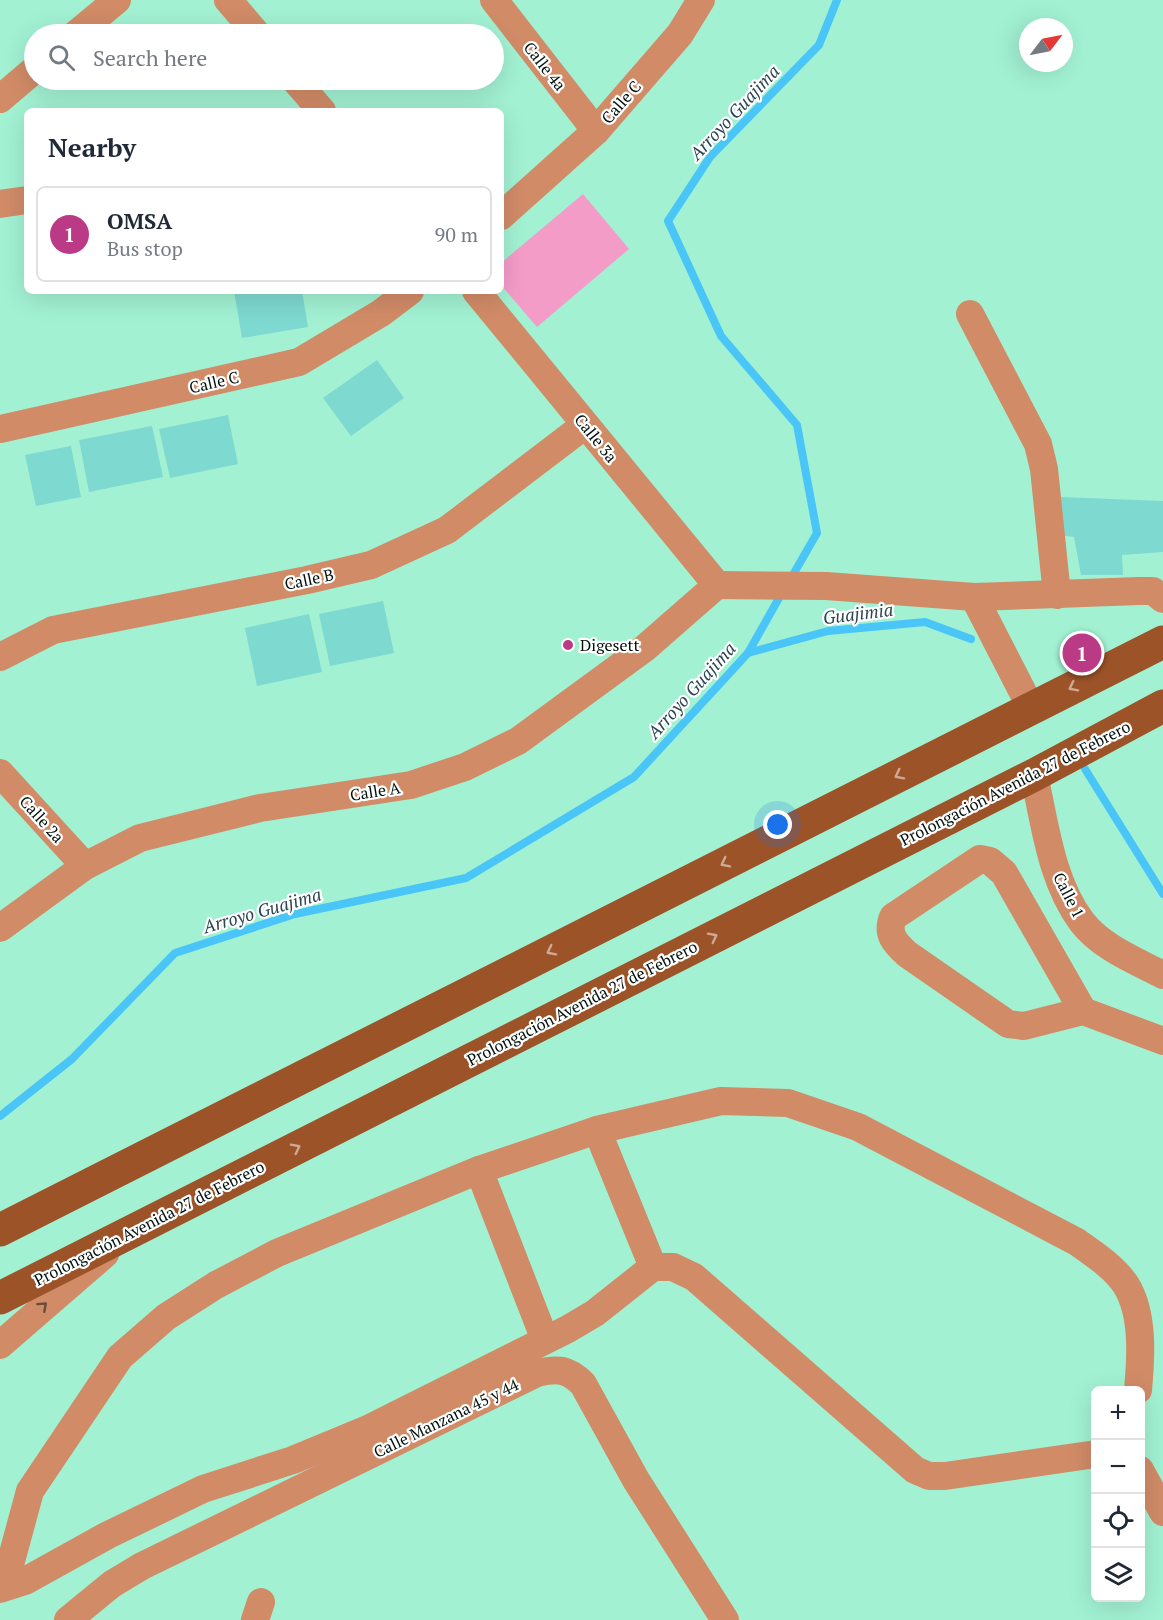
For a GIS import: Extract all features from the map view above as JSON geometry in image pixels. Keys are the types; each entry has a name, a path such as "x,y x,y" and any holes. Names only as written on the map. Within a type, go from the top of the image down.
{"main road":[{"path":"0,1230 1163,642"},
{"name":"Prolongación Avenida 27 de Febrero","path":"0,1298 1034,774 1163,706"}],"street":[{"path":"88,24 117,0"},
{"path":"228,0 248,24"},
{"name":"Calle 4a","path":"494,0 596,131"},
{"name":"Calle C","path":"504,213 596,131 680,34 701,0"},
{"path":"0,99 24,79"},
{"path":"302,90 313,108"},
{"path":"0,204 24,200"},
{"name":"Calle C","path":"0,429 299,362 381,313 406,294"},
{"name":"Calle 3a","path":"478,294 717,585"},
{"path":"970,314 1038,444 1044,469 1057,595"},
{"name":"Calle B","path":"0,657 53,630 307,580 371,565 447,530 585,425"},
{"path":"717,585 826,586 974,597 1152,591 1163,599"},
{"name":"Calle A","path":"0,928 85,866 140,838 260,808 411,785 465,768 527,734 645,648 717,585"},
{"path":"974,597 1031,708"},
{"name":"Calle 2a","path":"0,772 85,866"},
{"name":"Calle 1","path":"1034,774 1055,867 1083,923 1109,946 1163,975"},
{"path":"1083,1011 1004,873 990,861 980,859 893,917 890,932 895,943 907,954 1008,1024 1024,1026 1083,1011 1163,1041"},
{"path":"0,1573 11,1561 30,1491 120,1357 166,1317 216,1285 277,1253 479,1170 597,1130 721,1101 788,1103 858,1127 1077,1242 1108,1266 1126,1285 1136,1312 1140,1364 1138,1386"},
{"path":"597,1130 652,1267"},
{"path":"479,1170 545,1340"},
{"path":"0,1345 136,1229"},
{"path":"0,1589 25,1581 108,1535 203,1489 292,1460 368,1429 595,1313 652,1267 673,1267 694,1277 915,1470 929,1476 945,1476 1091,1455"},
{"name":"Calle Manzana 45 y 44","path":"68,1620 112,1584 142,1566 537,1373 554,1368 571,1372 583,1384 636,1480 725,1620"},
{"path":"1145,1479 1163,1512"}],"shaded area":[{"path":"583,194 629,249 537,327 504,288 504,260"}],"building":[{"path":"235,294 302,294 308,327 242,338"},
{"path":"377,360 404,398 351,436 323,398"},
{"path":"228,415 238,464 170,478 159,429"},
{"path":"152,426 163,477 89,492 79,440"},
{"path":"71,446 81,497 36,506 25,455"},
{"path":"1060,497 1163,501 1163,552 1122,555 1123,575 1081,575 1074,537 1058,535"},
{"path":"383,601 394,653 330,666 319,614"},
{"path":"309,614 322,672 257,686 245,628"}],"waterway":[{"name":"Arroyo Guajima","path":"790,580 817,533 797,425 721,336 668,221 710,157 819,45 837,0"},
{"name":"Arroyo Guajima","path":"0,1116 72,1059 175,953 295,914 466,878 634,777 748,653 783,591"},
{"name":"Guajimia","path":"748,653 828,631 925,622 971,639"},
{"name":"Guajimia","path":"1085,769 1163,894"}],"place":[{"name":"Digesett","path":"568,645"},
{"name":"OMSA","path":"1082,653"}]}
